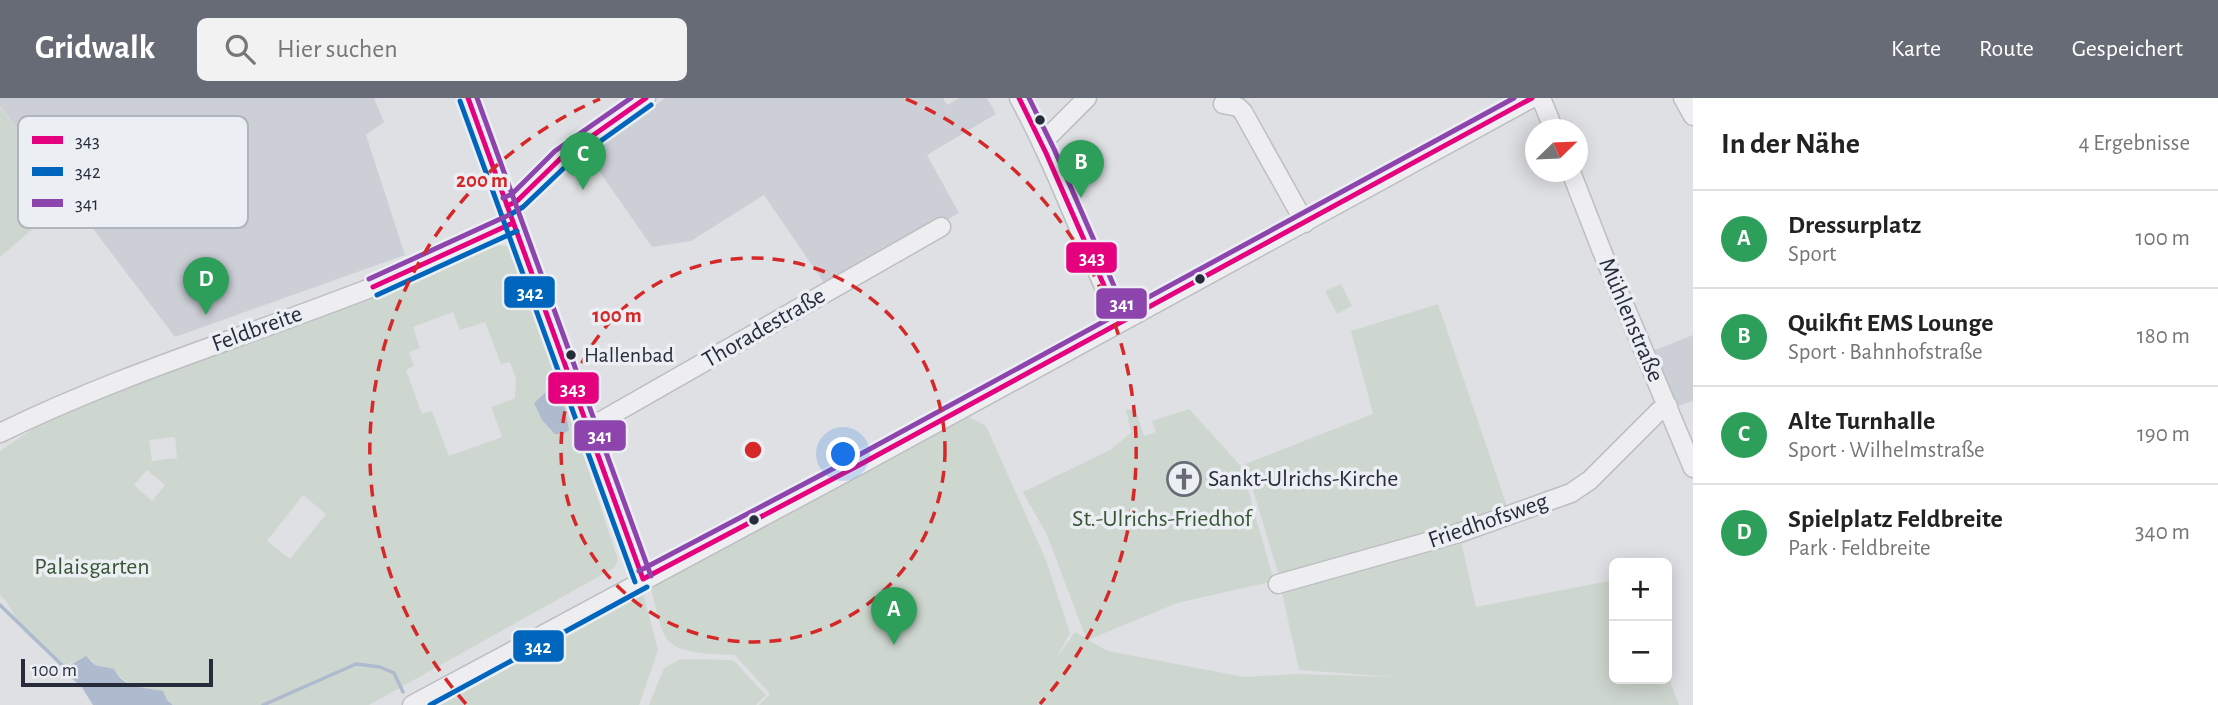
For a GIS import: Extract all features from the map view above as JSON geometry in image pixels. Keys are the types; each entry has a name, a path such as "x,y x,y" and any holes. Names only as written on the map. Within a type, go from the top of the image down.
{"street":[{"path":"468,98 643,579"},
{"name":"Feldbreite","path":"0,433 41,413 184,355 373,287 510,214 517,201 561,158 646,98"},
{"path":"1019,98 1042,140 1090,258 1120,322"},
{"path":"1042,140 1087,98"},
{"path":"412,705 1532,98"},
{"path":"1541,98 1550,119"},
{"path":"1684,98 1693,116"},
{"path":"1223,104 1238,107 1243,112 1305,223"},
{"name":"Mühlenstraße","path":"1575,182 1692,462"},
{"name":"Thoradestraße","path":"587,429 941,227"},
{"name":"Friedhofsweg","path":"1278,584 1459,533 1571,493 1590,480 1659,411 1668,406"}],"shaded area":[{"path":"0,98 374,98 384,122 366,135 405,255 175,337 92,228 248,228 248,116 18,116 18,130 0,106"},
{"path":"665,98 943,98 947,105 959,98 987,98 996,114 927,155 959,213 827,287 764,195 691,241 652,247 588,155"},
{"path":"1693,335 1693,401 1669,409 1645,354"}],"green space":[{"path":"0,107 18,130 18,228 34,228 0,257"},
{"name":"Palaisgarten","path":"498,245 510,247 559,381 618,560 614,568 369,705 173,705 154,689 136,686 109,669 95,665 92,660 72,662 65,668 24,632 0,595 0,451 46,420 187,362 375,296","holes":["453,312 460,330 485,322 501,364 510,362 516,379 515,398 491,407 502,437 449,456 432,411 422,414 406,370 414,366 409,352 420,348 413,327","175,437 177,458 152,461 149,440","147,470 165,485 152,501 134,485","303,495 326,514 290,559 267,541"]},
{"path":"1341,284 1352,306 1337,314 1325,291"},
{"name":"St.-Ulrichs-Friedhof","path":"1438,304 1510,515 1459,533 1476,607 1609,581 1609,684 1671,684 1679,705 759,705 770,694 735,655 687,651 671,644 663,633 651,590 668,576 965,415 986,426 1046,560 1070,633 1055,660 1075,632 1086,638 1047,535 1023,492 1110,450 1131,433 1126,410 1135,408 1144,436 1156,432 1152,421 1189,409 1241,466 1274,581 1177,603 1088,640 1108,651 1244,677 1297,674 1395,677 1299,670 1281,588 1398,560 1399,549 1280,579 1245,464 1373,414 1351,331"},
{"path":"643,593 658,650 639,705 438,705"},
{"path":"681,659 733,660 766,695 756,705 649,705 664,668"}],"water":[{"path":"558,391 563,400 569,430 563,434 555,434 542,420 534,403 545,393"},
{"path":"86,656 95,665 114,669 118,676 129,684 163,691 173,705 93,705 81,686 65,673 65,668"}],"waterway":[{"path":"0,605 65,668"},
{"path":"263,705 356,664 380,667 394,673 403,692"}],"transit line":[{"name":"343","path":"468,98 643,579"},
{"name":"341","path":"477,98 651,576"},
{"name":"341","path":"503,198 512,194 555,151 631,98"},
{"name":"343","path":"507,206 517,201 561,158 646,98"},
{"name":"343","path":"1019,98 1120,322"},
{"name":"341","path":"1029,98 1128,318"},
{"name":"341","path":"639,571 857,456 1514,98"},
{"name":"343","path":"643,579 861,464 1532,98"},
{"name":"342","path":"460,101 635,582"},
{"name":"342","path":"511,214 523,207 567,165 651,105"},
{"name":"341","path":"369,279 509,215"},
{"name":"343","path":"373,287 513,223"},
{"name":"342","path":"377,295 517,231"},
{"name":"342","path":"430,705 647,587"}],"place":[{"name":"Alte Turnhalle","path":"583,190"},
{"name":"Quikfit EMS Lounge","path":"1081,198"},
{"name":"Spielplatz Feldbreite","path":"206,315"},
{"name":"Hallenbad","path":"571,355"},
{"name":"Sankt-Ulrichs-Kirche","path":"1184,479"},
{"name":"Dressurplatz","path":"894,645"}]}
